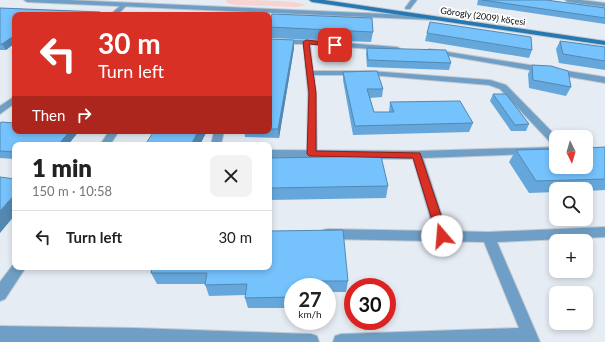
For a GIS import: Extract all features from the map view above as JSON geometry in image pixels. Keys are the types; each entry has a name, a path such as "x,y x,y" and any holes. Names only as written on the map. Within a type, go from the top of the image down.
{"main road":[{"name":"Görogly (2009) köçesi","path":"312,0 605,43"},
{"name":"Görogly (2009) köçesi","path":"348,0 605,36"}],"street":[{"path":"27,0 438,19"},
{"path":"196,12 203,0"},
{"path":"408,8 414,0"},
{"path":"568,0 605,5"},
{"path":"116,12 125,4"},
{"path":"272,42 306,42 403,49"},
{"path":"306,42 312,93 312,154"},
{"path":"426,50 483,58 605,80"},
{"path":"310,73 370,73 490,83 503,87 549,135"},
{"path":"0,112 12,102"},
{"path":"272,154 417,155 549,150"},
{"path":"417,155 442,236"},
{"path":"316,234 488,237 605,232"},
{"path":"341,342 531,339 488,237"},
{"path":"0,294 17,270"},
{"path":"0,334 134,339 311,342"}],"shaded area":[{"path":"226,0 280,1 305,5 297,7 235,5 227,3"}],"building":[{"path":"482,0 546,0 605,8 605,18"},
{"path":"0,8 100,12 12,12 12,37 0,44"},
{"path":"272,14 372,18 373,32 272,27"},
{"path":"430,22 531,37 532,50 427,33"},
{"path":"272,39 294,40 278,129 272,129"},
{"path":"560,41 605,47 605,61 563,54"},
{"path":"367,48 446,50 451,63 368,60"},
{"path":"532,65 551,66 568,71 571,87 533,80"},
{"path":"377,71 383,89 367,89 374,112 394,112 390,102 460,101 473,123 355,126 343,72"},
{"path":"493,94 506,94 529,124 515,125"},
{"path":"1,122 12,123 12,134 67,134 61,142 12,142 12,152 0,151"},
{"path":"152,134 196,134 192,142 147,142"},
{"path":"605,147 605,179 536,181 516,150 549,149 549,174 593,174 593,148"},
{"path":"381,156 388,186 272,188 272,158"},
{"path":"0,177 12,179 12,197 0,211"},
{"path":"343,230 348,278 344,278 344,281 336,281 336,278 284,278 284,297 245,298 247,284 205,285 207,273 151,273 152,270 272,270 272,231"}],"route":[{"path":"335,45 306,42 312,93 312,154 417,155 442,236"}]}
